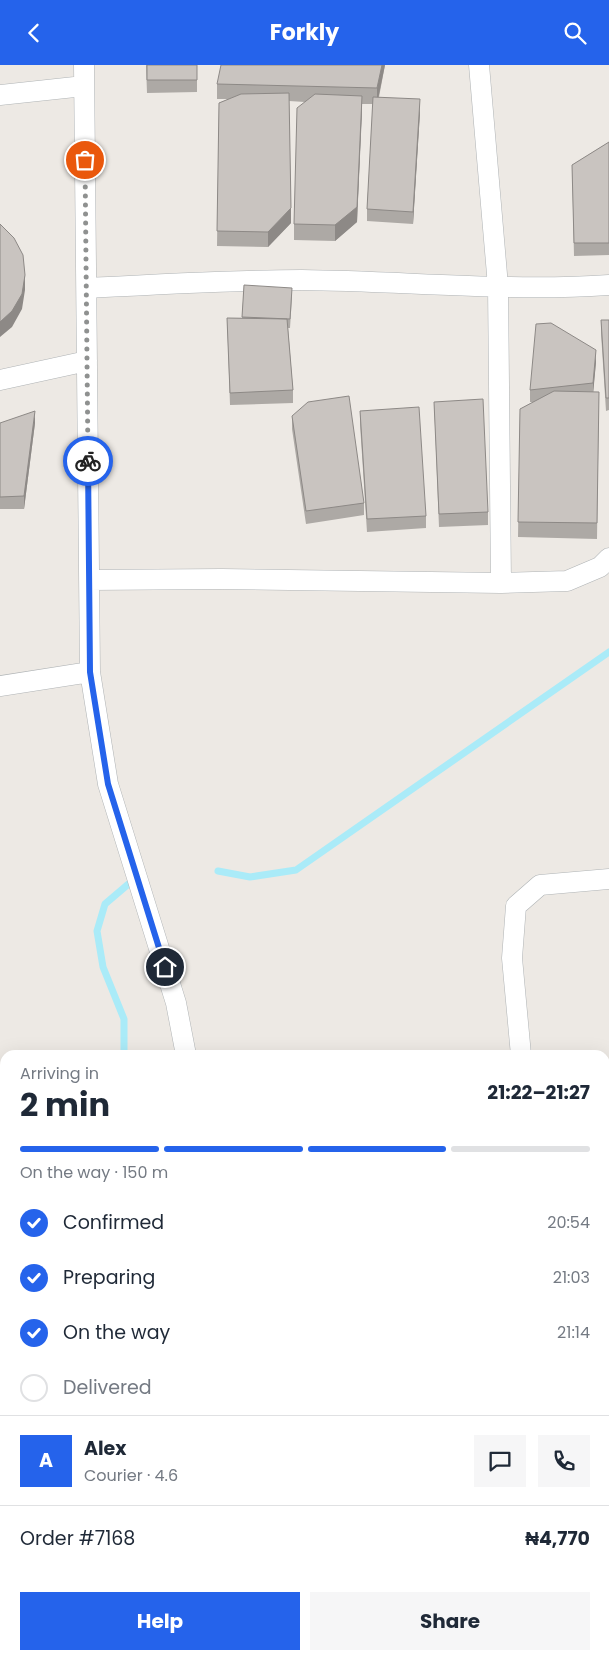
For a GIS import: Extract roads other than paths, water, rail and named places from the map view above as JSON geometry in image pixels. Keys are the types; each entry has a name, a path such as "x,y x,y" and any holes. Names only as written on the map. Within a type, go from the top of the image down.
{"street":[{"path":"84,65 90,672 108,784 176,1003 185,1050"},
{"path":"479,65 498,286 501,583"},
{"path":"0,95 84,86"},
{"path":"87,288 206,282 303,280 498,286 609,285"},
{"path":"0,380 87,361"},
{"path":"89,579 501,583 568,581 600,567 609,558"},
{"path":"0,686 90,672"},
{"path":"521,1050 512,958 516,905 540,885 609,879"}],"waterway":[{"path":"218,871 250,877 296,870 609,652"},
{"path":"124,1050 124,1019 103,967 97,931 105,904 132,881"}]}
